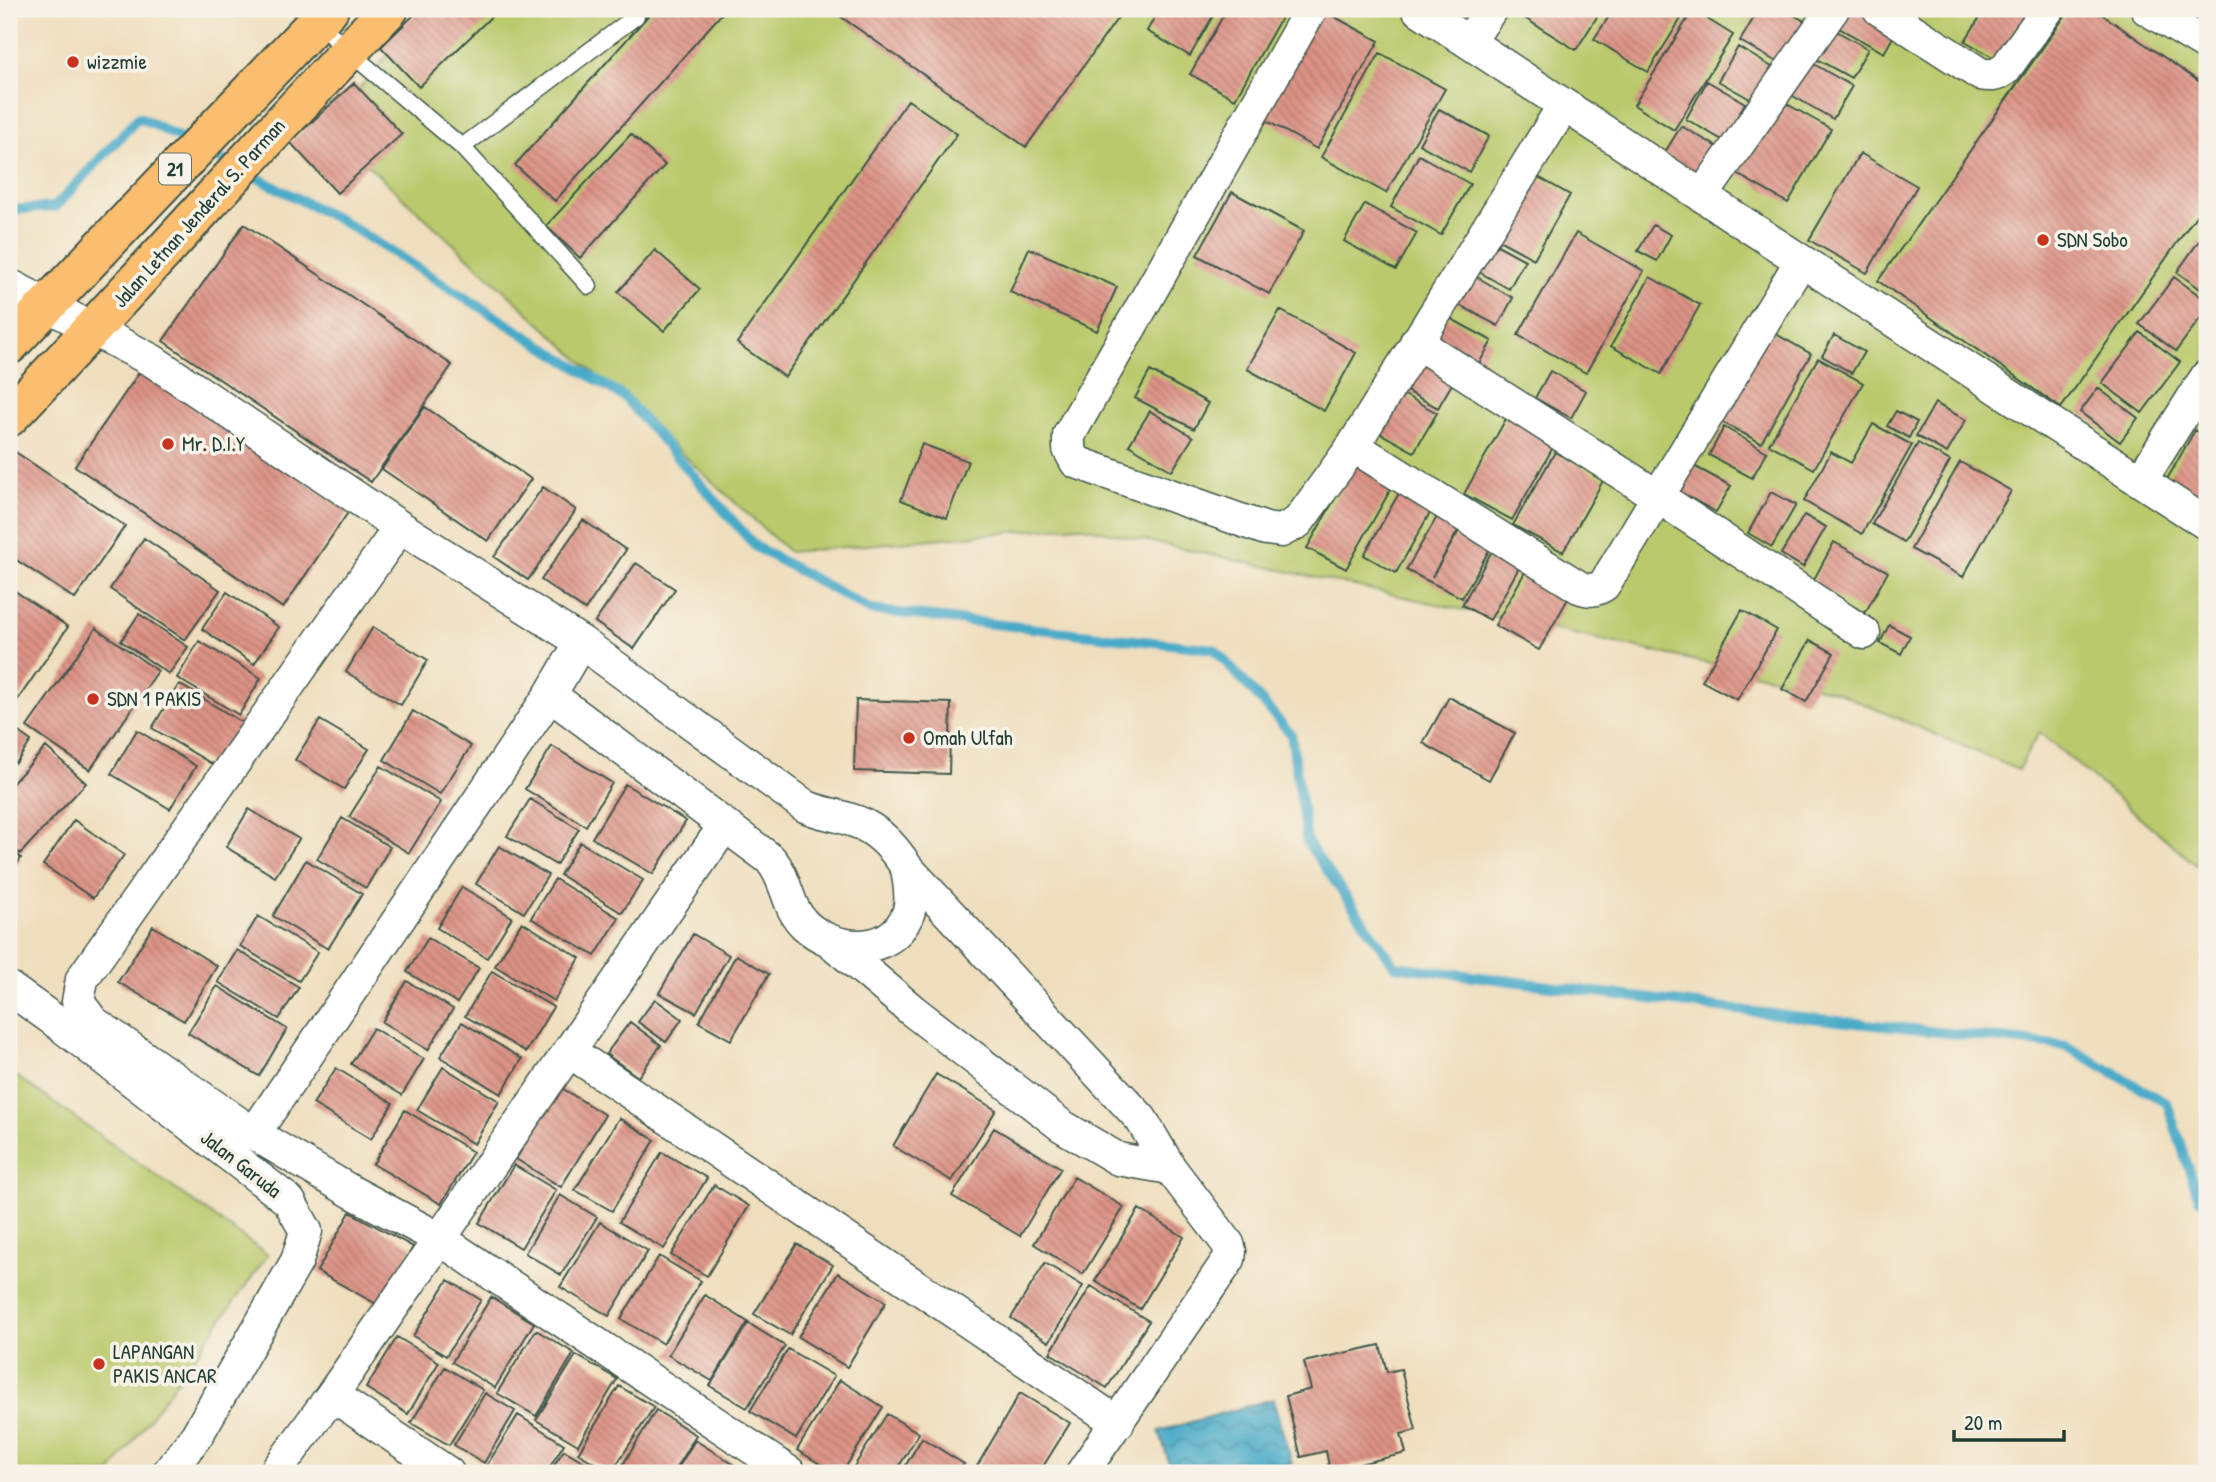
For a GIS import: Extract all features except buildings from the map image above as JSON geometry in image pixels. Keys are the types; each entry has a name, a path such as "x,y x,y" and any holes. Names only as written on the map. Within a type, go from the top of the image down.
{"highway":[{"name":"Jalan Letnan Jenderal S. Parman","path":"9,417 389,9"},
{"name":"Jalan Letnan Jenderal S. Parman","path":"9,345 314,24"}],"street":[{"path":"1311,9 1069,436 1070,455 1076,462 1266,529 1281,531 1298,522 1353,446 1564,105"},
{"path":"1418,9 2207,524"},
{"path":"1469,42 1491,9"},
{"path":"1702,196 1833,9"},
{"path":"1879,9 1980,74 1990,76 2005,69 2048,9"},
{"path":"2147,9 2207,46"},
{"path":"1353,446 1588,591 1597,590 1604,585 1801,261"},
{"path":"9,285 51,300 153,361 400,527 581,642 805,806 851,819 885,838 907,868 1140,1119 1170,1168 1228,1244 1230,1251 1228,1259 1082,1473"},
{"path":"1416,342 1657,496 1864,633"},
{"path":"2141,480 2207,376"},
{"path":"400,527 82,979 78,1002 93,1023 254,1134 352,1192 440,1239 790,1473"},
{"path":"254,1134 550,695 581,642"},
{"path":"550,695 770,859 780,870 793,908 802,922 816,935 851,946 874,946 895,935 908,915 911,892 907,868"},
{"path":"275,1473 332,1395 725,825"},
{"path":"829,940 913,1011 1062,1126 1118,1159 1170,1168"},
{"name":"Jalan Garuda","path":"9,988 289,1201 306,1231 297,1261 197,1435 169,1473"},
{"path":"569,1051 1118,1423"},
{"path":"332,1395 448,1473"}],"lane":[{"path":"462,147 636,16"},
{"path":"314,24 337,63 462,147 589,286"}],"green space":[{"path":"427,9 2207,9 2207,874 2039,732 2018,770 1834,691 1079,526 789,552 326,127"},
{"name":"LAPANGAN PAKIS ANCAR","path":"9,1071 268,1255 110,1473 9,1473"}],"water":[{"path":"1273,1399 1292,1464 1260,1473 1172,1473 1159,1431"}],"waterway":[{"path":"9,210 55,207 139,117 347,224 624,397 756,547 871,610 1214,649 1291,734 1307,842 1395,966 1728,1009 2066,1046 2167,1103 2199,1199 2207,1202"}],"place":[{"name":"wizzmie","path":"73,62"},
{"name":"SDN Sobo","path":"2043,240"},
{"name":"Mr. D.I.Y","path":"168,444"},
{"name":"SDN 1 PAKIS","path":"93,699"},
{"name":"Omah Ulfah","path":"909,738"},
{"name":"LAPANGAN PAKIS ANCAR","path":"99,1364"}]}
